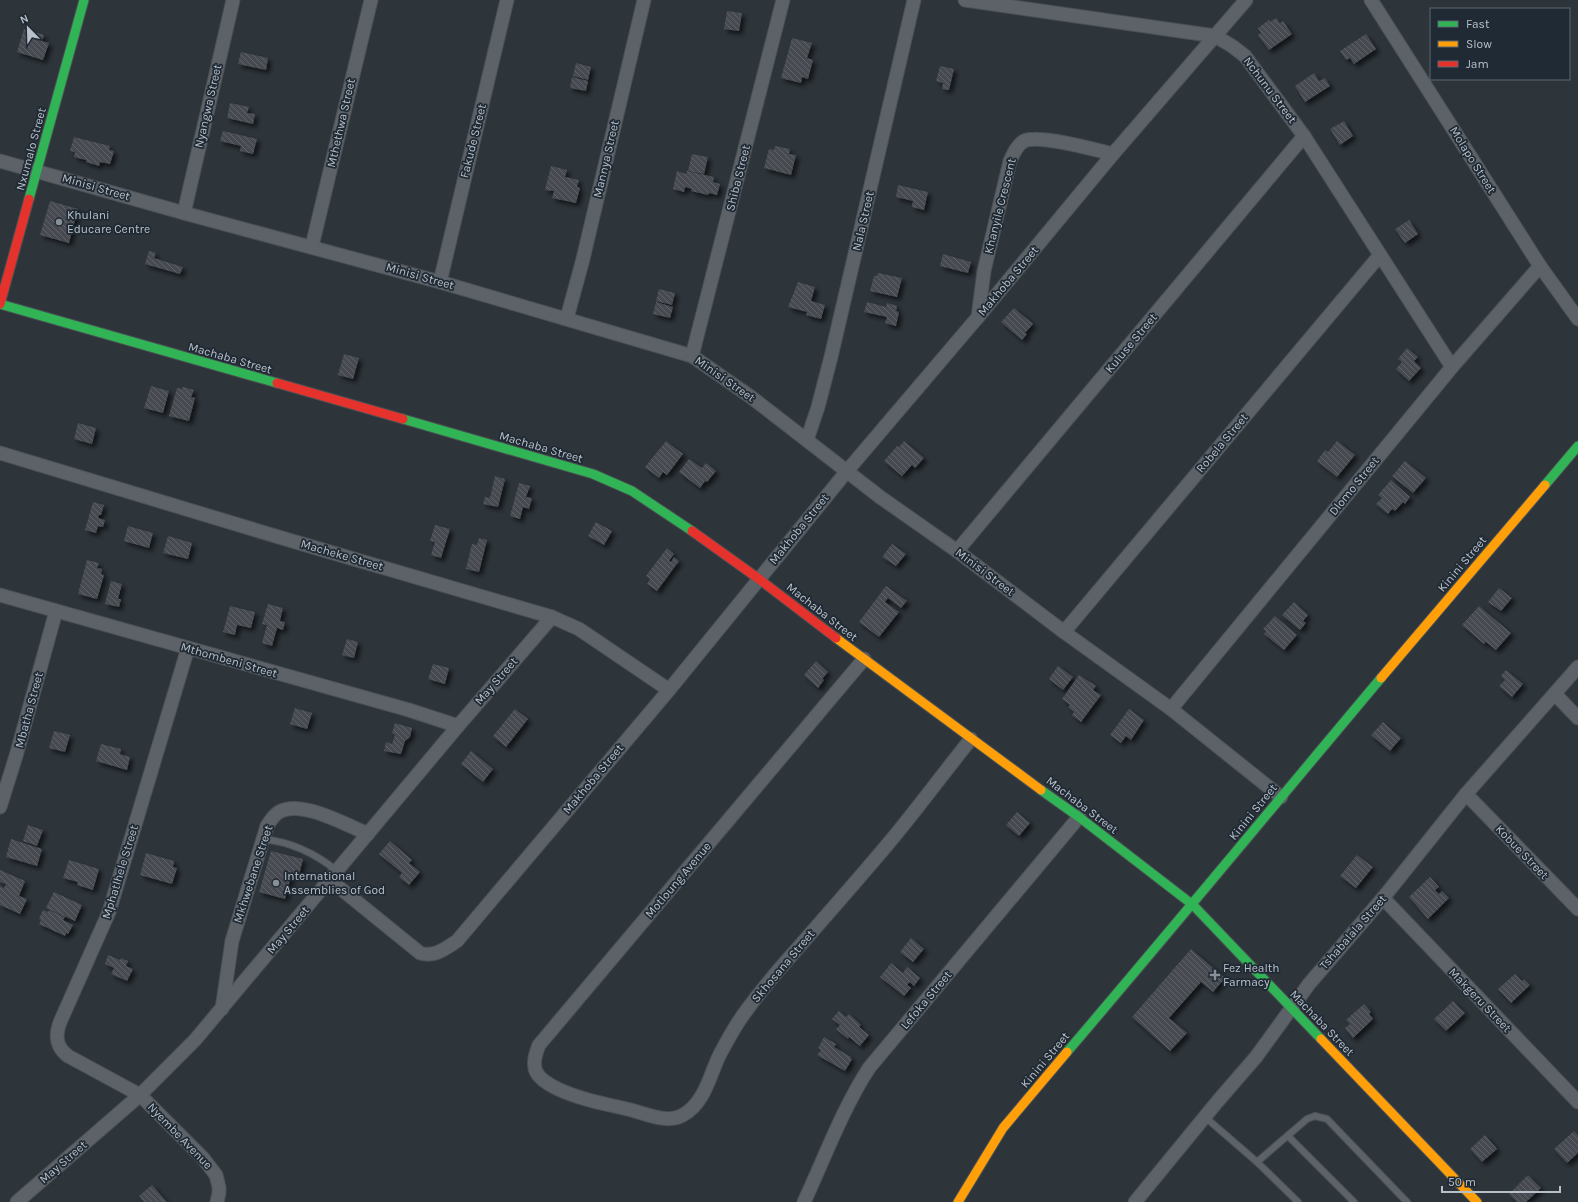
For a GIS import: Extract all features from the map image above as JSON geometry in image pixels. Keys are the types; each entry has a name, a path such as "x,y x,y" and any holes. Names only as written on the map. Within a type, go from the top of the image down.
{"street":[{"name":"Nxumalo Street","path":"0,304 38,171 84,0"},
{"name":"Nyangwa Street","path":"184,213 233,0"},
{"name":"Mthethwa Street","path":"312,246 371,0"},
{"name":"Fakude Street","path":"440,282 507,0"},
{"name":"Mannya Street","path":"567,318 583,259 644,0"},
{"name":"Shiba Street","path":"692,356 783,0"},
{"name":"Nala Street","path":"807,440 818,407 831,357 914,0"},
{"name":"Nchunu Street","path":"965,0 1215,36 1232,46 1245,56 1304,136 1452,367"},
{"name":"Makhoba Street","path":"333,875 420,953 425,955 442,951 457,941 669,690 847,471 978,317 1113,154 1246,0"},
{"name":"Molapo Street","path":"1371,0 1540,266 1578,319"},
{"name":"Kuluse Street","path":"957,551 1304,136"},
{"name":"Khanyile Crescent","path":"978,317 984,271 1010,161 1014,150 1025,141 1040,139 1113,154"},
{"name":"Minisi Street","path":"0,161 184,213 312,246 440,282 567,318 692,356 751,397 880,497 957,551 1064,632 1170,709 1281,797"},
{"name":"Robela Street","path":"1064,632 1380,255"},
{"name":"Dlomo Street","path":"1170,709 1452,367 1540,266"},
{"name":"Machaba Street","path":"0,304 593,474 632,490 759,578 971,739 1079,817 1193,905 1477,1202"},
{"name":"Kinini Street","path":"958,1202 1003,1128 1193,905 1281,797 1578,446"},
{"name":"Macheke Street","path":"0,453 274,536 552,617 579,629 669,690"},
{"name":"Mthombeni Street","path":"0,595 409,710 458,726"},
{"name":"Mbatha Street","path":"0,807 16,756 56,611"},
{"name":"May Street","path":"17,1202 140,1095 185,1051 222,1009 458,726 552,617"},
{"name":"Mphatlhele Street","path":"140,1095 62,1052 58,1045 57,1029 109,912 188,648"},
{"name":"Motloung Avenue","path":"572,1095 551,1085 541,1078 534,1068 534,1056 539,1045 864,659"},
{"name":"Tshabalala Street","path":"1135,1202 1256,1057 1309,984 1382,898 1466,794 1578,667"},
{"path":"1555,694 1578,718"},
{"name":"Skhosana Street","path":"572,1095 653,1117 667,1118 682,1116 694,1106 704,1092 732,1031 756,997 883,849 971,739"},
{"name":"Kobue Street","path":"1466,794 1578,909"},
{"name":"Mkhwebane Street","path":"222,1009 232,941 267,826 273,818 280,812 292,808 309,809 368,834"},
{"name":"Lefoka Street","path":"804,1202 856,1089 869,1068 1079,817"},
{"name":"Makgeru Street","path":"1382,898 1578,1102"},
{"name":"Nyembe Avenue","path":"140,1095 203,1158 216,1175 220,1187 217,1202"}],"lane":[{"path":"263,839 302,848 327,862 333,875"},
{"path":"1257,1162 1307,1119 1315,1116 1327,1119 1407,1202"},
{"path":"1205,1117 1257,1162 1298,1202"},
{"path":"1288,1136 1354,1202"}],"building":[{"path":"727,11 742,13 739,31 724,29"},
{"path":"1276,18 1280,23 1283,21 1292,34 1269,50 1258,35 1261,33 1258,28 1269,20 1270,22"},
{"path":"24,29 44,35 42,41 49,43 43,60 17,52"},
{"path":"1366,34 1376,49 1354,64 1350,58 1346,60 1340,51"},
{"path":"792,38 812,43 807,58 813,60 808,79 802,77 801,83 781,78"},
{"path":"241,52 268,58 266,70 238,64"},
{"path":"576,63 591,67 588,80 573,76"},
{"path":"940,66 954,69 949,90 942,89 943,83 936,81"},
{"path":"1314,73 1319,81 1325,78 1330,86 1305,102 1295,86"},
{"path":"572,77 588,81 586,91 570,88"},
{"path":"230,103 249,107 247,113 255,114 253,124 227,118"},
{"path":"1344,121 1353,136 1340,145 1330,129"},
{"path":"223,131 257,139 253,154 240,151 241,146 220,141"},
{"path":"74,137 110,146 109,150 114,151 110,164 100,162 99,166 86,162 86,160 74,157 75,152 70,151"},
{"path":"775,146 790,149 789,154 796,155 791,175 764,168 769,149 774,150"},
{"path":"692,154 708,157 704,174 688,171"},
{"path":"551,166 567,170 565,177 579,180 577,187 580,188 576,203 552,198 554,191 545,190"},
{"path":"677,171 686,174 687,171 714,177 713,182 720,184 717,195 709,193 708,195 691,191 692,189 685,187 684,192 673,189"},
{"path":"898,185 928,192 924,210 912,207 913,201 896,197"},
{"name":"Khulani Educare Centre","path":"50,201 78,209 69,243 40,235"},
{"path":"1409,220 1418,234 1405,243 1395,229"},
{"path":"149,251 156,253 154,258 183,267 180,274 145,264"},
{"path":"943,254 971,262 968,273 940,266"},
{"path":"878,273 902,278 897,297 870,291 874,276 877,276"},
{"path":"798,282 815,287 811,301 825,305 821,319 806,315 807,312 788,307"},
{"path":"659,289 675,293 672,305 656,301"},
{"path":"656,302 673,307 670,318 653,314"},
{"path":"867,302 886,307 887,303 897,306 896,311 899,312 896,326 885,323 887,317 864,312"},
{"path":"1014,308 1033,324 1025,333 1027,334 1022,340 1001,322"},
{"path":"1407,348 1418,357 1414,361 1421,368 1409,381 1396,369 1402,362 1398,359"},
{"path":"344,354 359,358 353,379 338,375"},
{"path":"151,386 169,391 163,413 144,408"},
{"path":"183,387 194,390 191,397 195,398 189,421 169,416 177,388 182,389"},
{"path":"78,423 96,428 92,444 74,439"},
{"path":"666,441 683,454 667,475 663,472 659,478 645,467"},
{"path":"904,441 924,458 915,468 912,465 902,476 884,461 897,446 899,447"},
{"path":"1337,441 1355,455 1337,477 1317,461 1325,450 1328,452"},
{"path":"689,459 702,468 706,463 716,471 700,488 679,472"},
{"path":"1405,461 1426,478 1413,493 1392,476"},
{"path":"495,476 505,479 498,507 483,504 485,497 490,498"},
{"path":"1391,480 1410,497 1405,504 1403,502 1395,511 1392,509 1388,514 1376,504 1382,498 1378,495"},
{"path":"519,483 530,486 526,497 532,498 529,509 523,507 520,519 510,516"},
{"path":"93,502 104,505 101,515 99,515 98,518 105,520 103,527 98,526 96,533 85,530"},
{"path":"596,522 612,531 604,545 588,536"},
{"path":"435,525 450,529 441,558 431,555 435,542 430,541"},
{"path":"128,526 153,533 149,548 124,541"},
{"path":"168,536 192,543 188,559 163,553"},
{"path":"479,538 487,540 479,572 466,569 472,544 477,545"},
{"path":"892,544 906,554 896,566 882,557"},
{"path":"667,548 674,554 669,561 671,562 674,557 679,561 657,591 647,584 650,579 646,576"},
{"path":"87,560 99,563 97,568 102,569 101,574 104,575 97,599 78,594"},
{"path":"111,581 122,584 118,599 121,599 119,607 105,604"},
{"path":"886,586 907,601 901,608 888,598 885,602 899,612 879,637 859,622"},
{"path":"1499,588 1512,598 1501,611 1488,602"},
{"path":"1294,602 1308,615 1303,621 1306,623 1300,630 1282,615"},
{"path":"268,604 283,608 280,621 285,622 283,630 277,628 272,646 262,643 267,625 262,624"},
{"path":"230,606 255,612 251,628 237,625 235,635 223,632"},
{"path":"1479,606 1511,633 1496,650 1486,642 1484,644 1462,625"},
{"path":"1275,616 1297,635 1284,650 1264,634 1266,631 1263,629"},
{"path":"347,639 358,642 354,658 342,655"},
{"path":"816,661 828,672 822,679 824,680 818,688 804,675"},
{"path":"433,664 449,668 445,684 428,679"},
{"path":"1058,666 1073,677 1063,690 1049,679"},
{"path":"1506,670 1523,684 1512,697 1499,686 1505,680 1501,676"},
{"path":"1079,675 1096,686 1093,690 1101,695 1081,722 1072,715 1074,712 1068,707 1070,705 1062,699"},
{"path":"295,708 312,713 307,729 290,724"},
{"path":"515,709 528,719 506,747 493,736"},
{"path":"1129,709 1144,720 1131,740 1126,736 1121,743 1110,735"},
{"path":"1383,722 1401,738 1390,751 1371,735"},
{"path":"395,723 412,728 410,737 405,741 401,754 384,751 386,742 392,744 395,735 392,733"},
{"path":"54,731 70,735 65,752 49,748"},
{"path":"101,744 121,749 120,754 130,757 127,770 96,761"},
{"path":"471,751 493,769 483,782 461,764"},
{"path":"1017,812 1030,823 1019,836 1006,825"},
{"path":"28,825 43,830 37,846 23,841"},
{"path":"11,839 42,849 37,866 6,857"},
{"path":"390,841 412,860 409,863 420,872 409,885 399,877 402,873 379,854"},
{"name":"International Assemblies of God","path":"271,851 303,859 299,875 292,873 285,899 259,892"},
{"path":"146,853 174,861 173,867 177,868 172,884 140,875"},
{"path":"1357,855 1373,867 1356,888 1340,876"},
{"path":"69,860 99,869 93,890 77,885 78,882 63,878"},
{"path":"0,870 25,881 19,896 27,899 20,914 0,905 0,886 4,888 6,884 0,882"},
{"path":"1430,877 1439,887 1435,890 1439,894 1442,891 1449,898 1428,919 1409,897"},
{"path":"54,892 82,905 75,921 46,908"},
{"path":"43,910 48,912 49,910 65,917 63,920 73,925 68,934 66,933 65,936 39,924 41,920 39,919"},
{"path":"911,938 924,949 913,962 900,952"},
{"path":"1191,949 1225,978 1213,992 1201,982 1169,1018 1187,1033 1170,1051 1132,1017"},
{"path":"108,955 120,960 121,958 128,961 126,966 133,969 127,981 111,974 114,968 105,964"},
{"path":"891,963 903,973 907,967 920,978 914,986 910,982 907,985 911,988 904,996 880,977"},
{"path":"1515,974 1522,981 1524,979 1530,985 1511,1003 1498,989"},
{"path":"1453,1001 1465,1013 1446,1031 1434,1019"},
{"path":"1364,1004 1371,1012 1369,1014 1373,1019 1353,1038 1345,1028 1350,1024 1346,1020"},
{"path":"839,1011 846,1017 849,1014 861,1025 859,1027 869,1035 860,1046 849,1037 848,1039 836,1029 840,1025 832,1019"},
{"path":"824,1037 836,1044 834,1047 851,1057 850,1058 852,1059 845,1071 817,1055 821,1050 818,1048"},
{"path":"1574,1131 1578,1135 1578,1153 1567,1163 1554,1149"},
{"path":"1485,1135 1497,1149 1482,1162 1470,1149"},
{"path":"1528,1175 1541,1188 1526,1202 1517,1202 1509,1194"},
{"path":"152,1185 167,1202 144,1202 139,1196"}],"traffic: fast":[{"path":"29,199 84,0"},
{"path":"0,304 277,383"},
{"path":"403,419 593,474 632,491 692,531"},
{"path":"1545,485 1578,446"},
{"path":"1067,1052 1381,678"},
{"path":"1041,790 1079,817 1193,905 1321,1039"}],"traffic: slow":[{"path":"1381,678 1545,485"},
{"path":"836,638 1041,790"},
{"path":"1321,1039 1477,1202"},
{"path":"958,1202 1003,1128 1067,1052"}],"traffic: jam":[{"path":"0,304 29,199"},
{"path":"277,383 403,419"},
{"path":"692,531 759,579 836,638"}],"place":[{"name":"Khulani Educare Centre","path":"59,222"},
{"name":"International Assemblies of God","path":"276,883"},
{"name":"Fez Health Farmacy","path":"1215,975"}]}
